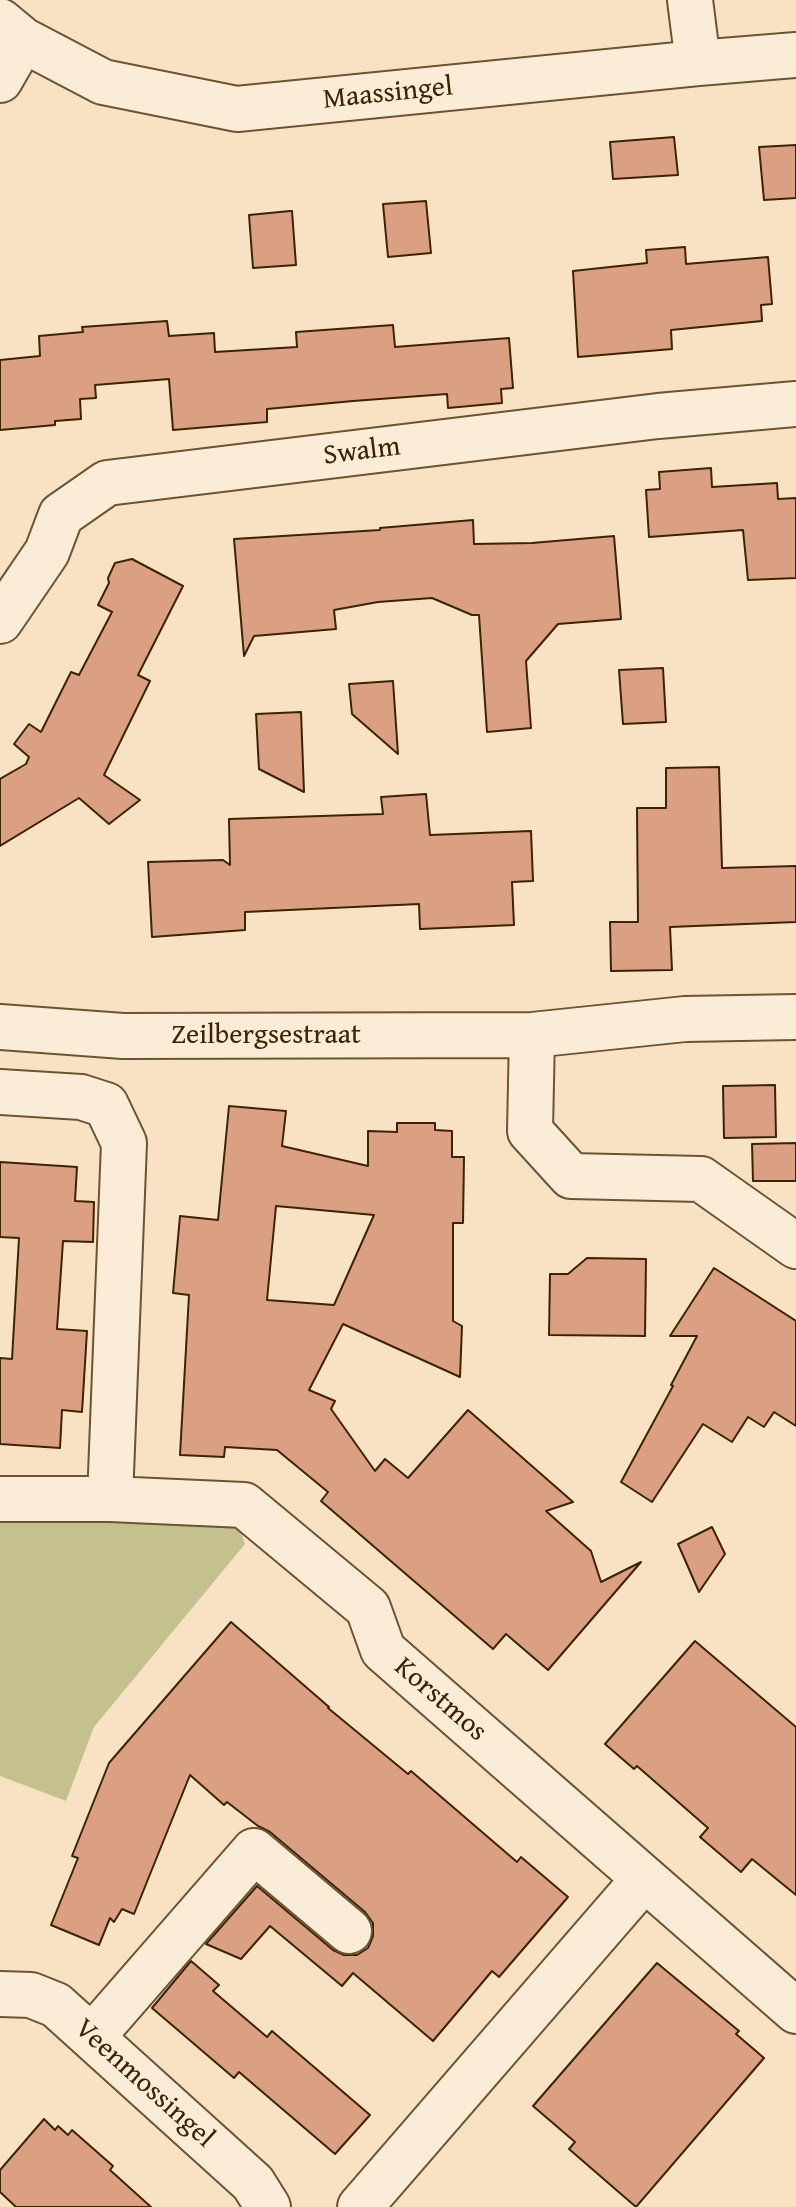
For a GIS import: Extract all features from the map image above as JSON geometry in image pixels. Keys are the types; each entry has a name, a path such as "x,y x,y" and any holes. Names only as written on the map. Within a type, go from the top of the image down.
{"street":[{"path":"690,0 698,63"},
{"path":"0,80 12,30"},
{"name":"Maassingel","path":"12,30 103,82 237,109 796,55"},
{"name":"Swalm","path":"0,621 47,552 61,515 107,483 658,416 796,404"},
{"name":"Zeilbergsestraat","path":"0,1027 123,1036 532,1035 685,1019 796,1017"},
{"path":"532,1035 530,1131 571,1176 701,1179 796,1246"},
{"path":"0,1092 81,1097 106,1105 124,1143 110,1499"},
{"name":"Korstmos","path":"0,1499 110,1499 244,1505 368,1608 383,1650 796,2011"},
{"path":"92,2037 254,1851 349,1931"},
{"path":"360,2207 644,1879"},
{"name":"Veenmossingel","path":"0,1990 31,1995 56,2005 253,2183 268,2207"}],"shaded area":[{"path":"0,1512 238,1524 245,1544 94,1727 66,1801 0,1776"}],"building":[{"path":"674,137 678,175 613,179 610,142"},
{"path":"796,145 796,198 764,200 759,147"},
{"path":"426,201 431,253 388,257 383,204"},
{"path":"292,211 296,265 253,268 249,215"},
{"path":"685,247 686,264 768,257 772,304 761,305 762,321 671,330 672,349 578,357 573,271 647,263 646,250"},
{"path":"167,321 169,336 214,333 215,352 297,347 296,332 393,325 395,347 509,338 513,388 501,389 502,403 448,408 447,394 353,401 267,409 267,422 173,430 169,379 95,385 96,398 80,399 81,419 55,421 55,425 0,430 0,360 40,356 39,336 83,332 82,327"},
{"path":"711,468 712,487 777,483 778,499 796,498 796,578 748,580 743,530 649,537 646,490 660,489 659,472"},
{"path":"473,520 474,544 614,536 621,619 558,624 526,661 531,728 487,732 479,615 432,598 378,602 334,610 336,629 254,636 244,656 234,539 380,530"},
{"path":"132,559 183,586 138,675 150,681 104,775 140,800 109,824 79,798 0,846 0,779 26,764 29,757 14,744 29,724 41,732 71,672 79,675 112,612 98,605 109,583 108,578 115,563"},
{"path":"663,668 666,722 623,724 619,670"},
{"path":"393,681 398,754 352,714 349,684"},
{"path":"301,712 304,792 259,769 256,714"},
{"path":"719,767 722,868 796,866 796,922 670,927 672,970 611,971 610,922 638,922 637,808 666,808 666,768"},
{"path":"426,794 430,835 531,831 533,881 512,882 514,925 420,929 419,904 245,912 245,930 152,937 148,862 223,860 230,865 229,819 383,814 381,797"},
{"path":"775,1085 776,1137 724,1138 723,1086"},
{"path":"229,1106 286,1111 282,1146 368,1166 368,1131 397,1132 397,1123 435,1123 435,1130 452,1131 452,1157 464,1157 463,1223 453,1223 453,1321 462,1326 460,1377 343,1324 309,1390 335,1401 331,1409 375,1471 385,1459 408,1478 468,1410 573,1502 546,1511 591,1551 601,1582 641,1562 548,1670 506,1634 493,1649 321,1501 328,1492 277,1450 225,1447 224,1457 180,1455 189,1295 173,1293 180,1216 218,1220","holes":["276,1206 374,1215 334,1305 267,1300"]},
{"path":"796,1143 796,1181 753,1181 752,1144"},
{"path":"0,1162 77,1167 75,1201 94,1202 93,1242 63,1241 57,1329 87,1331 82,1412 62,1410 60,1448 0,1444 0,1358 12,1359 19,1238 0,1237"},
{"path":"587,1258 646,1259 645,1336 549,1335 550,1274 568,1274"},
{"path":"714,1268 796,1321 796,1426 774,1412 764,1427 748,1417 732,1442 703,1424 652,1502 621,1482 697,1336 670,1336"},
{"path":"712,1527 725,1554 699,1592 678,1544"},
{"path":"231,1622 408,1774 411,1771 517,1862 521,1857 568,1897 499,1977 492,1971 433,2041 353,1973 342,1986 270,1926 241,1959 206,1944 257,1886 333,1950 344,1955 357,1955 368,1948 373,1936 373,1923 365,1912 270,1832 227,1802 224,1805 190,1775 134,1914 122,1909 114,1922 110,1918 99,1945 51,1925 78,1858 72,1856 109,1763"},
{"path":"695,1641 796,1727 796,1895 752,1859 741,1872 700,1837 708,1828 637,1766 634,1769 605,1744"},
{"path":"191,1961 219,1985 213,1991 267,2037 272,2031 370,2115 335,2154 239,2072 234,2078 152,2008"},
{"path":"657,1963 739,2031 736,2034 764,2058 636,2207 569,2149 575,2142 533,2106"},
{"path":"44,2119 55,2130 58,2126 68,2135 72,2130 113,2166 110,2170 151,2207 16,2207 0,2192 0,2170"}]}
